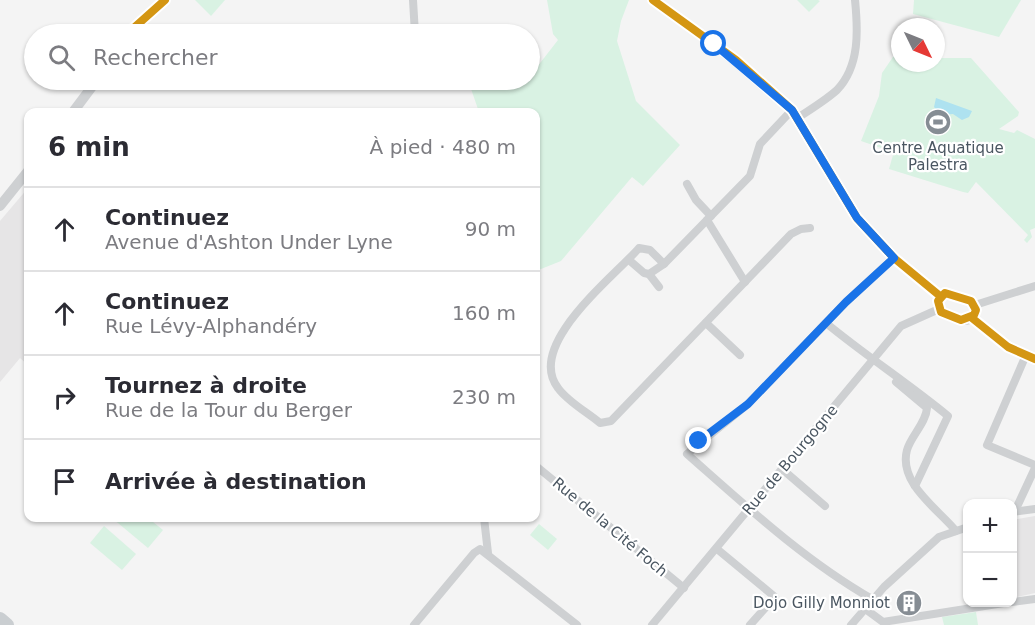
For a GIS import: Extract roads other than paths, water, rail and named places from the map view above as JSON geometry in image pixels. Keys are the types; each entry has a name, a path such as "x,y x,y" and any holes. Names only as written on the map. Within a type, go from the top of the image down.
{"main road":[{"path":"0,619 7,625"}],"street":[{"path":"138,24 165,0"},
{"path":"413,0 414,24"},
{"path":"652,0 736,60 795,113 857,218 894,258 940,296"},
{"path":"629,260 644,273 650,274 664,264 750,176 760,144 795,113 815,106 838,89 852,66 858,36 855,0"},
{"path":"77,108 90,90"},
{"path":"0,206 24,176"},
{"path":"687,184 746,282"},
{"path":"664,264 650,250 639,248 587,298 572,318 550,360 549,370 558,388 600,423 605,424 611,421 791,234 810,228"},
{"path":"872,599 831,576 687,454 748,404 826,323 894,258"},
{"path":"650,274 659,287"},
{"path":"940,296 945,293 960,297 975,305 1035,286"},
{"path":"940,296 939,309 959,319 972,318 1008,347 1030,357 987,444 1035,467 1017,505"},
{"path":"972,318 976,310 975,305"},
{"name":"Rue de Bourgogne","path":"652,625 901,326 939,309"},
{"path":"706,323 740,355"},
{"path":"826,323 948,416 915,486"},
{"path":"890,372 890,376 927,408 906,452 906,470 915,486 956,531"},
{"name":"Rue de la Cité Foch","path":"540,469 684,588"},
{"path":"782,470 825,506"},
{"path":"1017,511 1035,509"},
{"path":"484,522 484,551"},
{"path":"851,625 872,599 939,537 963,529"},
{"path":"717,549 775,597 750,625"},
{"path":"414,625 474,553 484,551 577,625"},
{"path":"1017,601 1035,599"},
{"path":"864,608 882,622 979,607"}],"water":[{"path":"936,98 972,111 969,117 962,120 953,114 941,115 934,107"}],"place":[{"name":"Centre Aquatique Palestra","path":"938,122"},
{"name":"Dojo Gilly Monniot","path":"909,603"}]}
